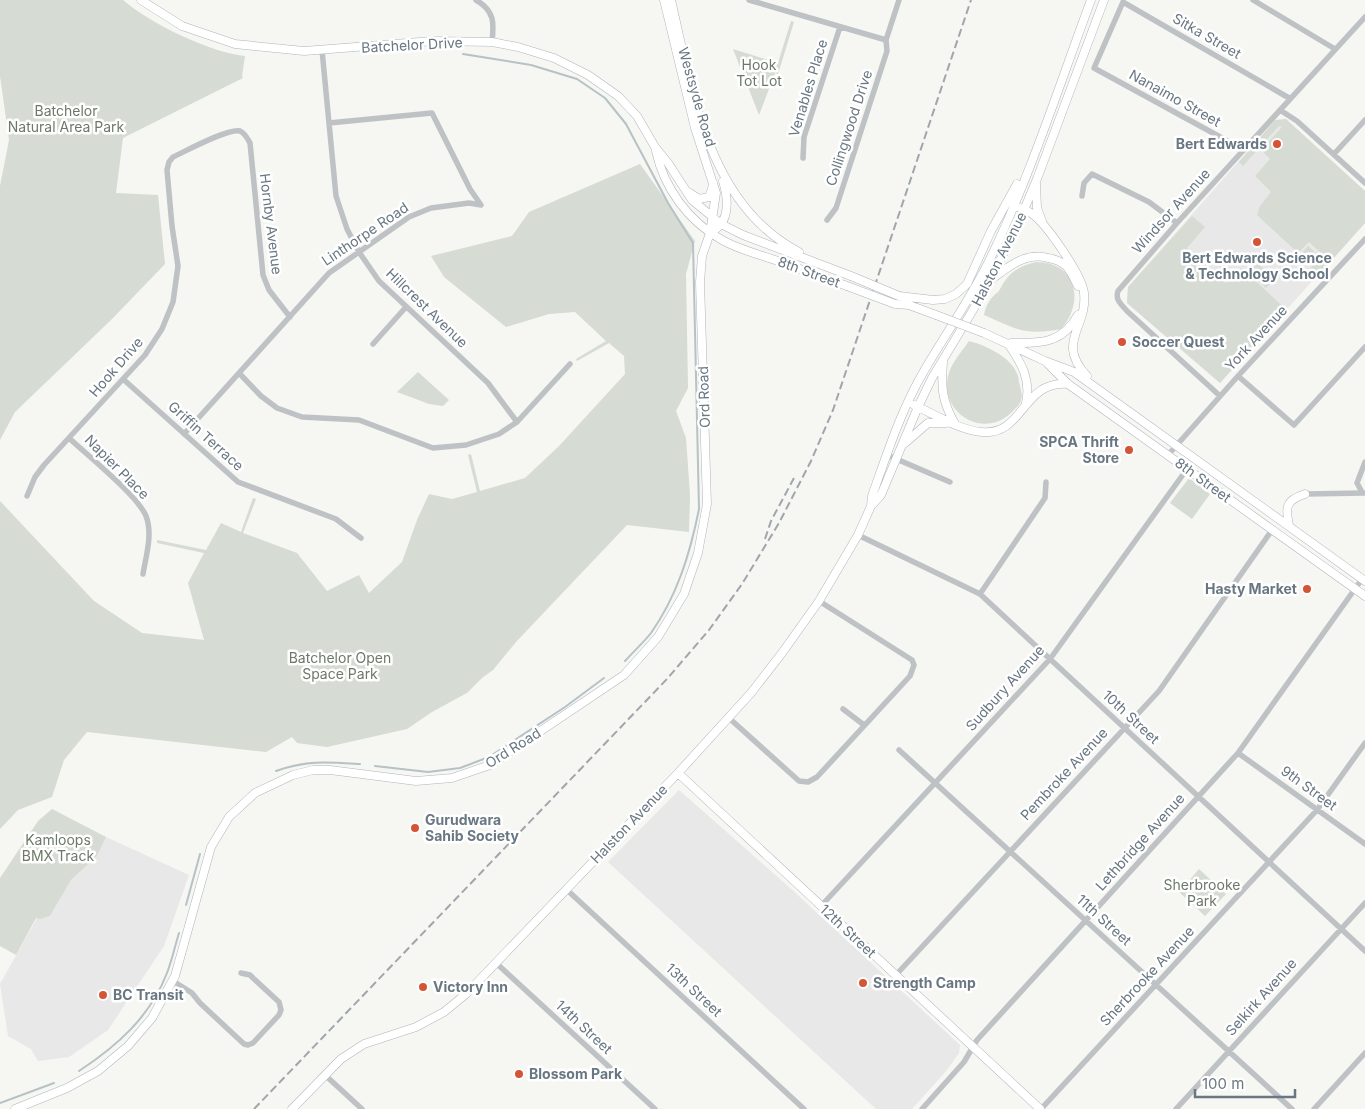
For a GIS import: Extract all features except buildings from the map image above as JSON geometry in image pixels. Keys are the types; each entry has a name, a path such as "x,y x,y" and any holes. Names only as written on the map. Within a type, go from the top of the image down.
{"main road":[{"name":"Batchelor Drive","path":"141,0 182,26 235,44 304,51 433,41 492,42 518,47 554,58 588,76 618,96 637,116 655,148 668,162 692,200 721,224"},
{"name":"Westsyde Road","path":"664,0 695,128 713,178 716,193 712,217"},
{"name":"Westsyde Road","path":"671,0 693,93 715,158 734,193 762,224 793,249 825,265"},
{"name":"Halston Avenue","path":"871,506 872,496 908,402 924,371 964,307 990,258 1014,205 1091,0"},
{"name":"Halston Avenue","path":"292,1109 341,1059 364,1044 416,1027 444,1012 466,994 730,718 778,659 819,601 858,535 871,506 881,495 918,407 991,280 1024,210 1104,0"},
{"name":"Batchelor Drive","path":"655,148 659,167 669,187 680,204 710,233"},
{"path":"899,296 933,300 945,299 956,294 967,284 991,231 1036,149"},
{"path":"710,233 721,224 727,204 727,193 715,158"},
{"path":"683,188 694,197 704,199 709,197 712,190 713,178"},
{"path":"1036,179 1037,208 1043,225"},
{"path":"1014,205 1030,213 1043,225 1078,275 1084,293 1083,309 1072,346 1073,356 1079,368 1098,389"},
{"name":"Ord Road","path":"15,1109 67,1088 98,1071 128,1046 152,1018 173,980 211,847 230,817 255,793 293,775 313,770 330,770 416,781 452,778 490,764 624,675 658,637 684,594 698,552 707,504 700,282 702,256 710,233 712,217"},
{"name":"8th Street","path":"721,224 743,235 825,265 899,296 909,305"},
{"name":"8th Street","path":"710,233 737,247 895,304 909,305 984,333 1074,372 1364,580"},
{"path":"991,280 1025,258 1041,256 1055,259 1066,266 1079,287 1080,302 1078,314 1071,327 1059,337 1041,343 1008,343 1027,376 1026,405"},
{"path":"944,359 941,386 943,398 956,424"},
{"name":"8th Street","path":"1045,361 1068,384 1365,596"},
{"path":"908,402 970,430 984,433 996,431 1008,425 1019,416 1034,395 1048,386 1060,383 1068,384"},
{"path":"901,446 928,423 956,424"},
{"path":"1289,525 1286,513 1287,507 1296,497 1305,494"},
{"name":"12th Street","path":"678,773 1040,1109"}],"street":[{"path":"476,0 483,4 491,14 494,26 492,42"},
{"path":"749,0 886,40"},
{"name":"Collingwood Drive","path":"827,220 836,208 887,50 886,40 899,0"},
{"path":"1252,0 1335,49"},
{"name":"Sitka Street","path":"1094,68 1122,2 1290,98"},
{"name":"Windsor Avenue","path":"1220,396 1127,311 1117,300 1116,296 1132,274 1177,223 1365,17"},
{"name":"Venables Place","path":"803,158 804,137 840,27"},
{"name":"Hillcrest Avenue","path":"322,50 336,196 347,230 359,252 379,281 488,383 517,422"},
{"name":"Nanaimo Street","path":"1094,68 1244,150"},
{"path":"1280,110 1297,121 1365,183"},
{"name":"Linthorpe Road","path":"184,434 328,274 409,216 431,208 469,203 482,205 470,189 432,113 329,123"},
{"path":"1334,154 1365,120"},
{"name":"Hornby Avenue","path":"239,131 246,135 250,143 263,275 268,290 290,317"},
{"name":"Hook Drive","path":"27,496 35,477 44,465 145,355 162,329 173,302 178,266 172,226 169,162 173,157 228,132 239,131"},
{"path":"1082,196 1084,182 1092,174 1149,202 1177,223"},
{"name":"York Avenue","path":"1168,455 1238,376 1365,239"},
{"path":"373,344 406,307"},
{"path":"1238,376 1294,425 1365,347"},
{"path":"238,373 261,396 277,408 302,417 359,420 433,448 466,445 499,434 517,422 570,364"},
{"name":"Griffin Terrace","path":"123,379 238,482 336,519 361,538"},
{"name":"Napier Place","path":"69,438 135,499 146,516 149,537 143,574"},
{"path":"887,455 950,482"},
{"path":"1363,492 1357,483 1365,462"},
{"name":"Sudbury Avenue","path":"821,906 1050,659 1187,469"},
{"path":"980,594 1045,498 1046,482"},
{"path":"1305,494 1363,492"},
{"name":"Pembroke Avenue","path":"896,976 1159,691 1272,530"},
{"name":"10th Street","path":"858,535 980,594 1365,951"},
{"name":"Lethbridge Avenue","path":"922,1109 964,1062 977,1040 1238,753 1355,589 1364,580"},
{"path":"730,718 799,780 808,782 818,777 910,676 914,665 907,657 819,601"},
{"path":"843,709 864,725"},
{"name":"Sherbrooke Avenue","path":"1040,1109 1317,810 1365,743"},
{"name":"11th Street","path":"899,750 1292,1109"},
{"name":"9th Street","path":"1238,753 1365,844"},
{"name":"13th Street","path":"566,889 804,1109"},
{"name":"Selkirk Avenue","path":"1176,1109 1365,903"},
{"name":"14th Street","path":"496,963 655,1109"},
{"path":"173,980 192,993 200,1004 244,1044 248,1045 253,1042 281,1010 279,1002 254,978 241,973"},
{"path":"1314,1109 1365,1053"},
{"path":"325,1075 362,1109"}],"shaded area":[{"name":"Bert Edwards Science & Technology School","path":"1275,120 1287,121 1365,191 1365,223 1220,383 1127,303 1128,287"},
{"path":"679,790 789,887 960,1045 959,1053 947,1070 912,1109 876,1109 608,862"},
{"path":"106,837 189,875 164,946 108,1030 69,1057 38,1061 31,1049 8,1036 0,984 37,918 50,916 71,880 97,856"}],"green space":[{"name":"Batchelor Natural Area Park","path":"0,0 123,0 149,18 181,36 215,49 245,56 243,78 123,138 116,193 158,195 165,264 112,319 15,412 0,440 0,186 9,140 0,76"},
{"name":"Hook Tot Lot","path":"791,21 794,22 778,74 775,73 759,115 733,49 778,63"},
{"path":"1286,119 1365,191 1365,223 1316,278 1308,271 1313,265 1301,254 1308,246 1320,257 1322,254 1309,242 1298,253 1257,215 1260,206 1271,192 1255,176 1270,159 1261,150 1282,127 1279,126 1243,166 1239,162 1275,120"},
{"name":"Batchelor Open Space Park","path":"640,164 695,241 686,274 688,388 676,411 686,438 690,495 689,532 627,525 516,642 493,670 467,693 432,712 407,729 327,747 297,743 292,737 266,752 87,732 64,760 52,797 18,810 0,829 0,501 94,601 142,633 204,640 188,583 204,553 157,543 157,540 206,550 221,523 241,532 253,498 256,499 243,533 297,553 327,591 359,575 369,593 402,562 417,520 429,494 452,499 477,492 468,455 471,454 480,491 525,478 559,446 625,374 624,356 609,343 577,361 576,359 606,341 575,312 549,314 506,327 444,277 431,256 512,236 529,212"},
{"path":"1192,216 1205,227 1187,248 1226,283 1241,268 1286,309 1220,383 1127,303 1128,287"},
{"path":"1254,260 1275,279 1266,288 1246,270"},
{"path":"1036,262 1050,264 1061,269 1073,285 1073,307 1061,329 1038,332 1021,330 984,315 989,302 1011,274 1022,266"},
{"path":"969,341 993,350 1008,361 1017,374 1022,393 1020,402 1012,412 1000,420 988,424 976,423 965,418 956,410 950,400 947,387 950,369"},
{"path":"418,372 449,400 443,406 429,404 397,392"},
{"path":"1189,478 1210,494 1192,519 1170,503"},
{"name":"Kamloops BMX Track","path":"52,809 106,837 97,856 71,880 50,916 40,919 36,918 16,955 0,946 0,878 38,821"},
{"name":"Sherbrooke Park","path":"1199,869 1226,894 1205,916 1179,892"}],"waterway":[{"path":"463,54 531,65 577,79 605,98 626,124 668,203 693,243 699,509 687,558 668,604 651,633 625,661"},
{"path":"375,766 428,772 460,768 489,757 565,707 604,678"},
{"path":"276,771 308,763 360,764"},
{"path":"186,905 200,854"},
{"path":"79,1071 119,1041 142,1017 160,989 179,933"},
{"path":"0,1103 54,1083"}],"railway":[{"path":"254,1109 667,679 709,630 742,584 779,523 811,461 833,410 971,0"},
{"path":"765,539 771,521 794,478"}],"place":[{"name":"Bert Edwards","path":"1277,144"},
{"name":"Bert Edwards Science & Technology School","path":"1257,242"},
{"name":"Soccer Quest","path":"1122,342"},
{"name":"SPCA Thrift Store","path":"1129,450"},
{"name":"Hasty Market","path":"1307,589"},
{"name":"Gurudwara Sahib Society","path":"415,828"},
{"name":"Strength Camp","path":"863,983"},
{"name":"Victory Inn","path":"423,987"},
{"name":"BC Transit","path":"103,995"},
{"name":"Blossom Park","path":"519,1074"}]}
